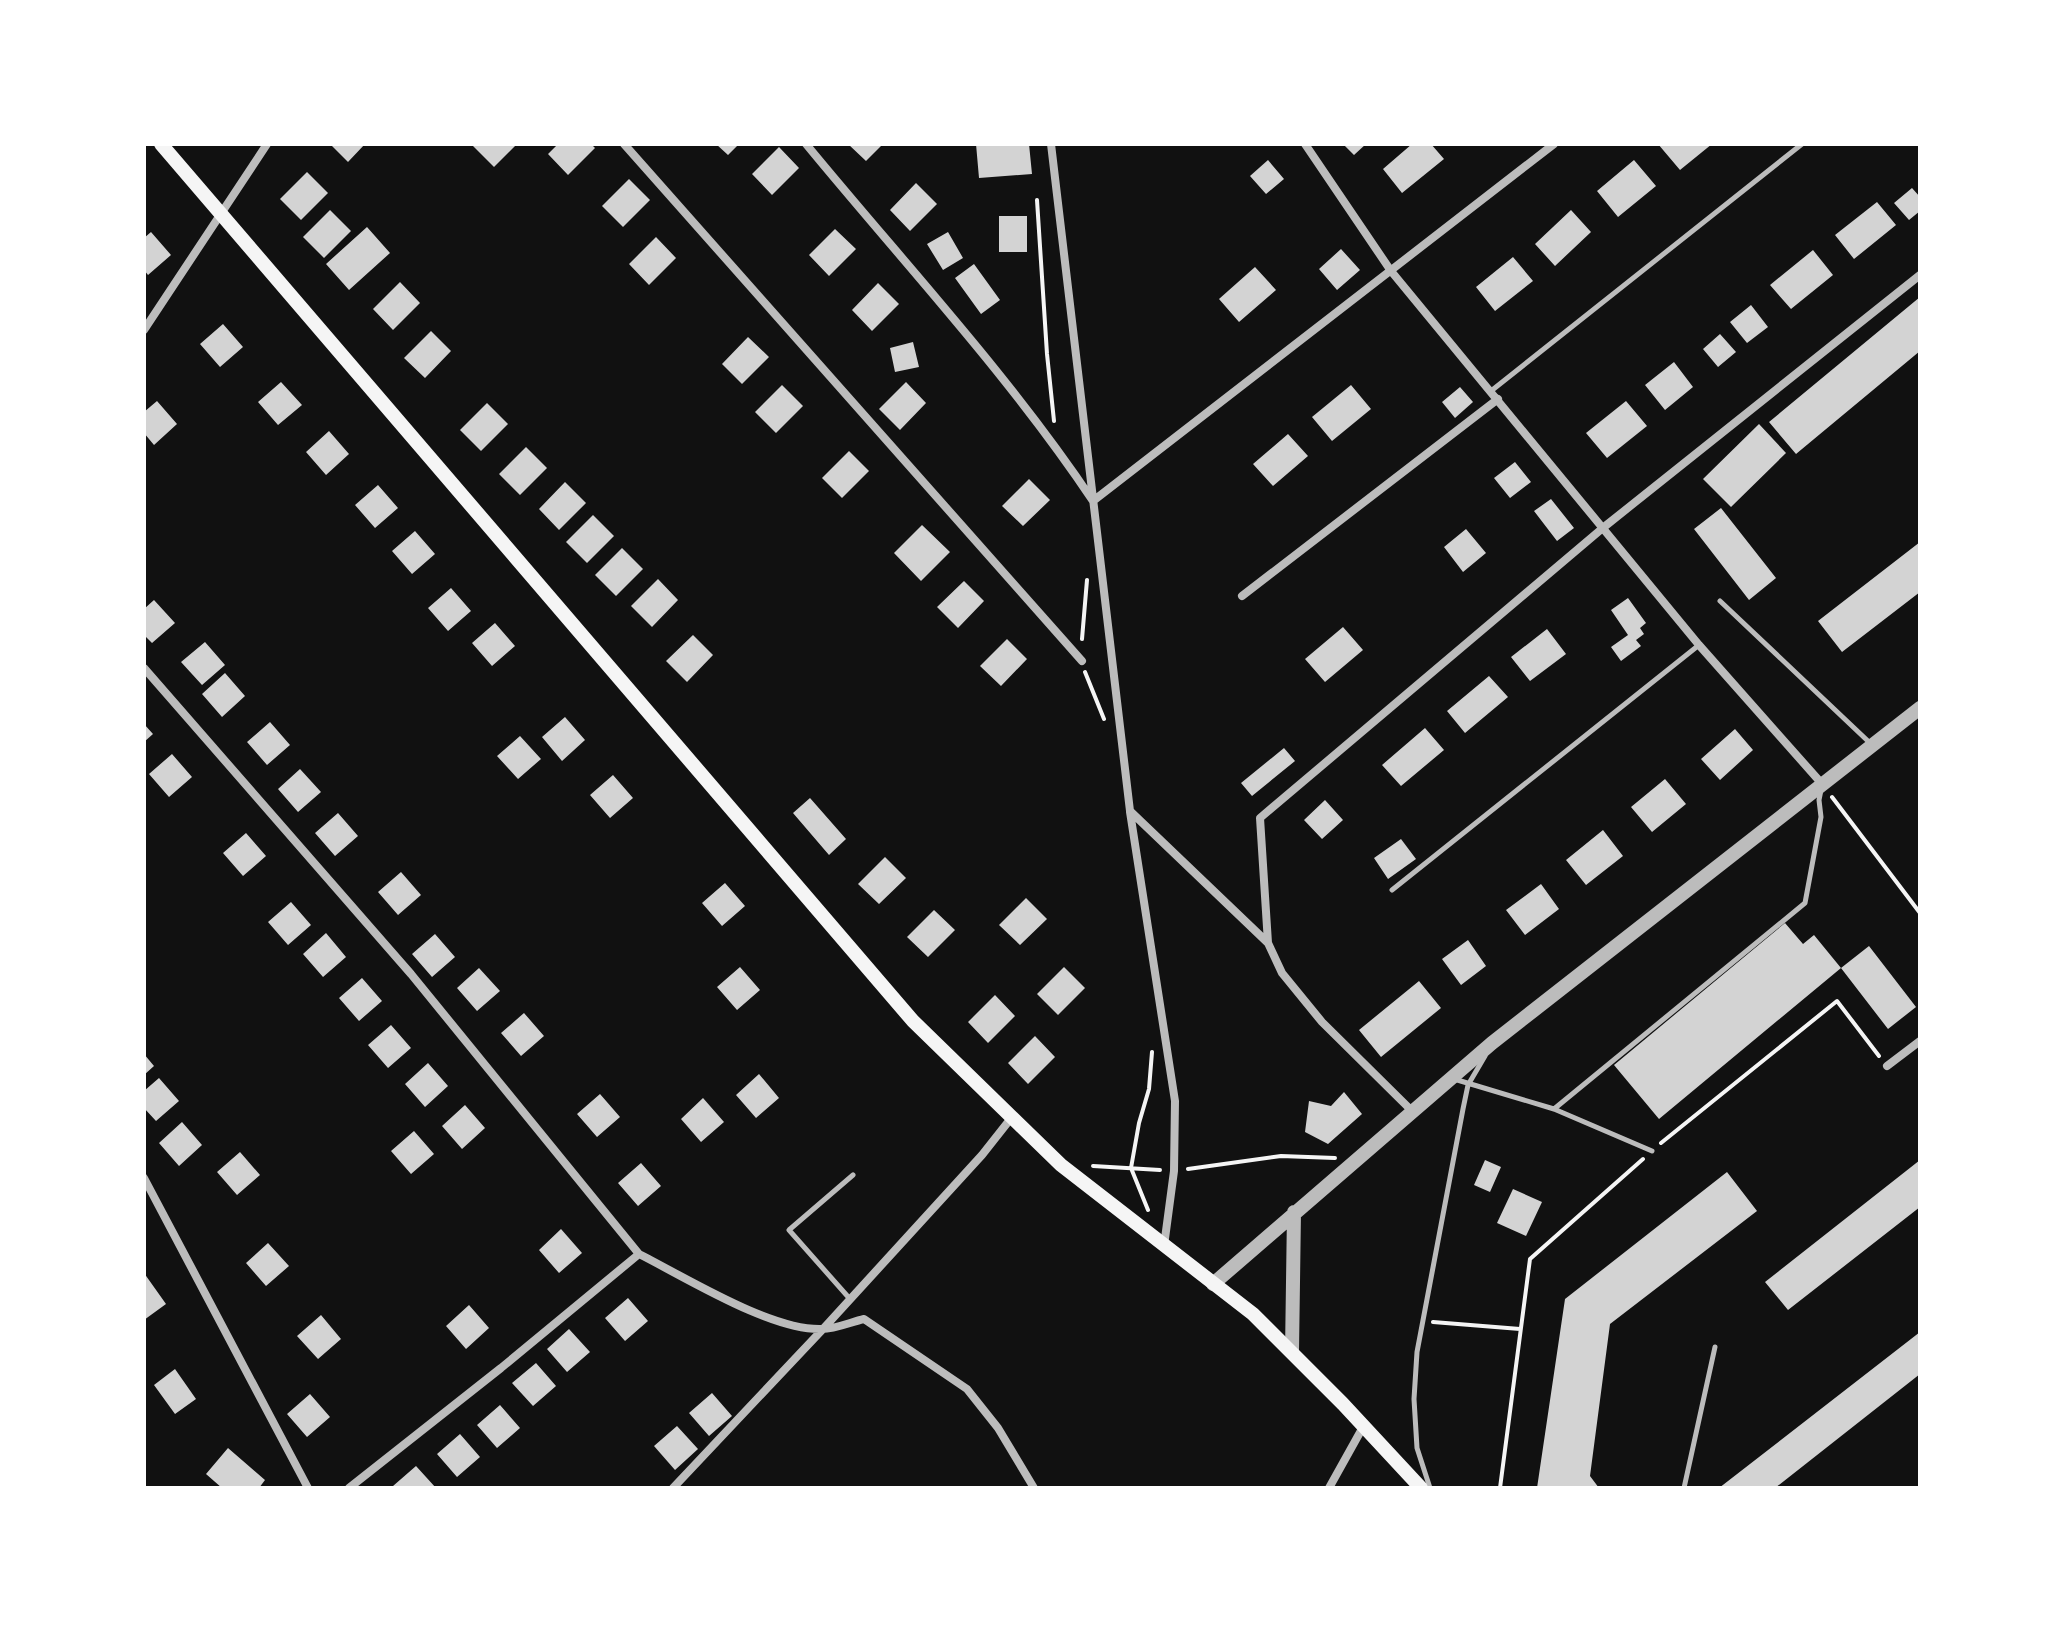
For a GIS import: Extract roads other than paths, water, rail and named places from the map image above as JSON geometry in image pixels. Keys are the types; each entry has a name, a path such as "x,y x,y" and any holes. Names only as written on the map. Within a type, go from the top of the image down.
{"main road":[{"path":"161,144 913,1021 1061,1165 1253,1314 1421,1488"}],"street":[{"path":"144,330 267,144"},
{"path":"624,144 1082,661"},
{"path":"806,144 950,313 1064,457 1093,501"},
{"path":"1051,144 1130,811 1175,1101 1174,1171 1164,1247"},
{"path":"1305,144 1391,271 1699,645 1823,785"},
{"path":"1093,501 1554,144"},
{"path":"1268,943 1260,818 1604,527 1920,275"},
{"path":"1242,596 1495,395"},
{"path":"144,668 411,974 639,1254 762,1317 797,1327 823,1329 864,1319 967,1389 998,1428 1034,1488"},
{"path":"1213,1284 1492,1043 1920,708"},
{"path":"1130,811 1268,943 1282,973 1322,1022 1412,1111"},
{"path":"1887,1066 1920,1041"},
{"path":"673,1488 982,1155 1012,1117"},
{"path":"144,1178 308,1488"},
{"path":"1292,1352 1294,1212"},
{"path":"349,1488 639,1254"},
{"path":"1329,1488 1363,1427"}],"lane":[{"path":"1495,395 1802,144"},
{"path":"1720,601 1873,747"},
{"path":"1392,890 1699,645"},
{"path":"1554,1109 1805,903 1821,817 1819,800 1823,785"},
{"path":"1430,1488 1417,1448 1414,1399 1423,1321 1468,1085 1492,1043"},
{"path":"1452,1079 1554,1109 1652,1151"},
{"path":"850,1299 789,1230 853,1175"},
{"path":"1684,1488 1715,1347"}]}
